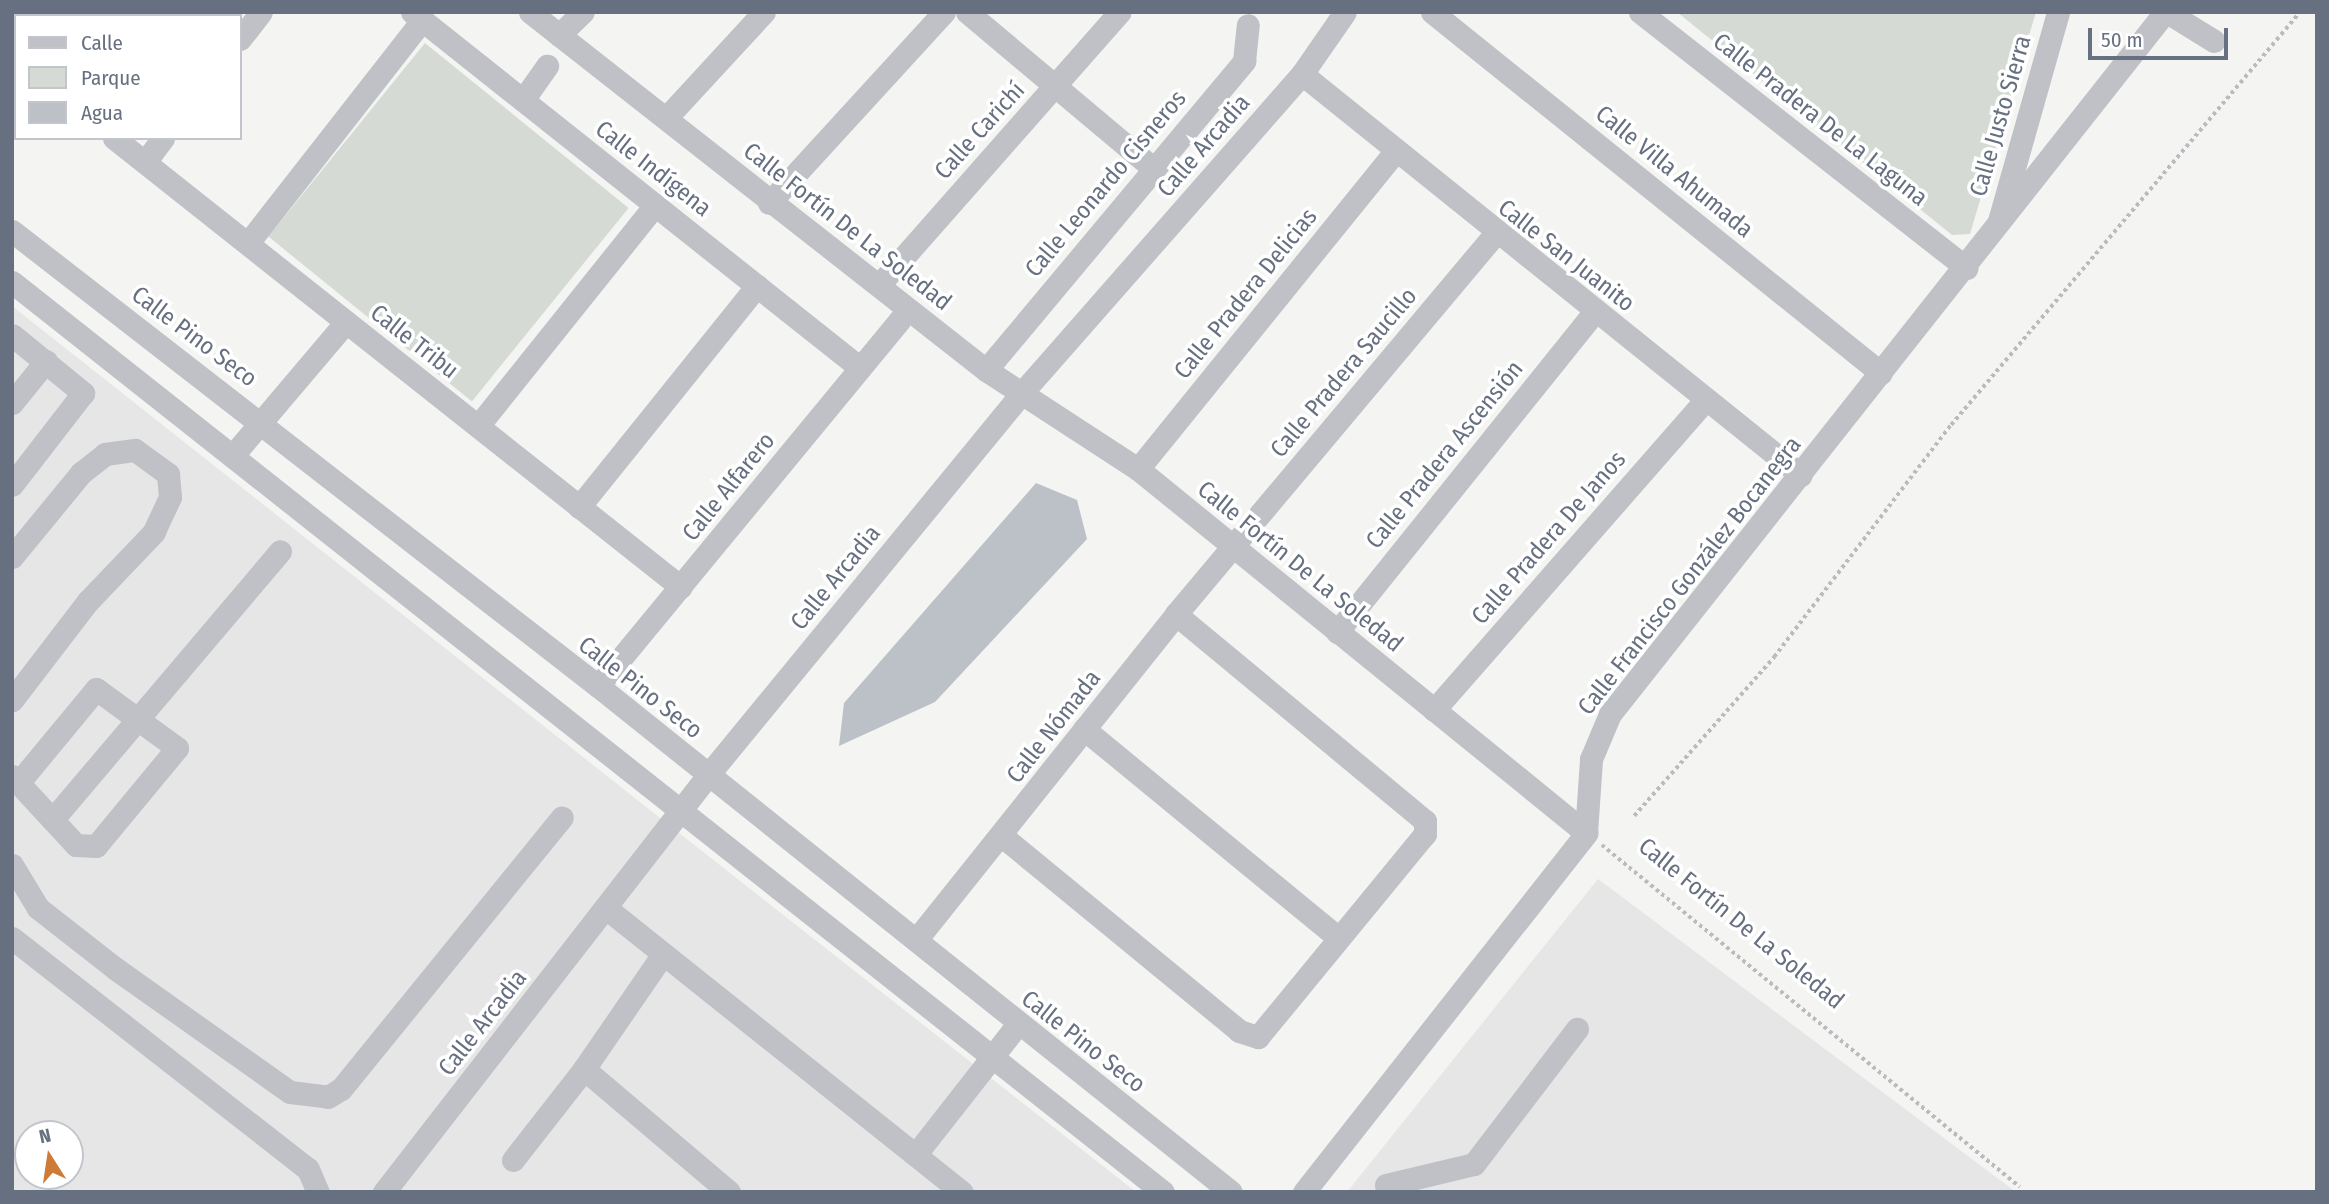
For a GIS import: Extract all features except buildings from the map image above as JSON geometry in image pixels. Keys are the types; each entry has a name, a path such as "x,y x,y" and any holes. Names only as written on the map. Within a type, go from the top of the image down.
{"street":[{"path":"242,36 261,12"},
{"name":"Calle Fortín De La Soledad","path":"530,12 986,370 1020,395 1074,423 1138,469 1586,833"},
{"path":"559,35 583,12"},
{"path":"667,117 764,12"},
{"path":"769,202 944,12"},
{"path":"967,12 1153,168"},
{"name":"Calle Carichí","path":"879,285 1120,12"},
{"name":"Calle Arcadia","path":"384,1192 708,775 1020,395 1302,74 1345,12"},
{"name":"Calle Villa Ahumada","path":"1432,12 1881,373"},
{"name":"Calle Pradera De La Laguna","path":"1640,12 1967,268"},
{"name":"Calle Justo Sierra","path":"1995,234 2058,12"},
{"path":"2166,12 2214,41"},
{"name":"Calle Francisco González Bocanegra","path":"1586,833 1591,759 1610,714 1995,234 2166,12"},
{"path":"248,243 417,16"},
{"name":"Calle Indígena","path":"417,16 860,368"},
{"name":"Calle Leonardo Cisneros","path":"986,370 1244,61 1248,25"},
{"path":"523,100 547,66"},
{"name":"Calle San Juanito","path":"1302,74 1496,234 1801,475"},
{"name":"Calle Tribu","path":"117,140 681,587"},
{"path":"145,162 162,140"},
{"name":"Calle Pradera Delicias","path":"1138,469 1395,152"},
{"path":"478,426 655,205"},
{"name":"Calle Pino Seco","path":"12,231 262,422 598,686 916,940 1017,1025 1231,1192"},
{"name":"Calle Pradera Saucillo","path":"1233,545 1496,234"},
{"path":"12,282 234,454 1163,1192"},
{"path":"579,507 757,286"},
{"name":"Calle Pradera Ascensión","path":"1337,632 1594,312"},
{"name":"Calle Alfarero","path":"598,686 900,320"},
{"path":"234,454 346,322"},
{"path":"12,334 79,386 82,398 12,485"},
{"path":"12,402 46,361"},
{"name":"Calle Pradera De Janos","path":"1434,710 1704,400"},
{"path":"12,557 80,473 105,454 135,450 168,474 170,496 154,532 88,601 12,700"},
{"name":"Calle Nómada","path":"916,940 1233,545"},
{"path":"53,819 280,551"},
{"path":"1002,836 1239,1031 1258,1037 1427,825 1176,614"},
{"path":"96,689 140,718 177,748 104,841 76,845 15,779 96,689"},
{"path":"1084,729 1337,937"},
{"path":"12,865 38,908 116,969 290,1092 328,1097 562,817"},
{"path":"1304,1192 1586,833"},
{"path":"606,908 962,1192"},
{"path":"12,938 308,1169 318,1192"},
{"path":"513,1160 584,1069 663,954"},
{"path":"916,1154 996,1059 1017,1025"},
{"path":"1386,1185 1474,1164 1577,1029"},
{"path":"584,1069 729,1192"}],"path":[{"path":"1634,816 1774,657 1910,475 2300,12"},
{"name":"Calle Fortín De La Soledad","path":"1586,833 2020,1187"}],"shaded area":[{"path":"12,306 688,840 1136,1192 12,1192"},
{"path":"1598,879 2016,1192 1347,1192"}],"green space":[{"path":"1677,12 2036,12 1970,234 1952,235"},
{"path":"425,43 629,208 472,401 268,237"}],"water":[{"path":"1036,483 1077,500 1087,539 935,702 839,746 844,703"}]}
